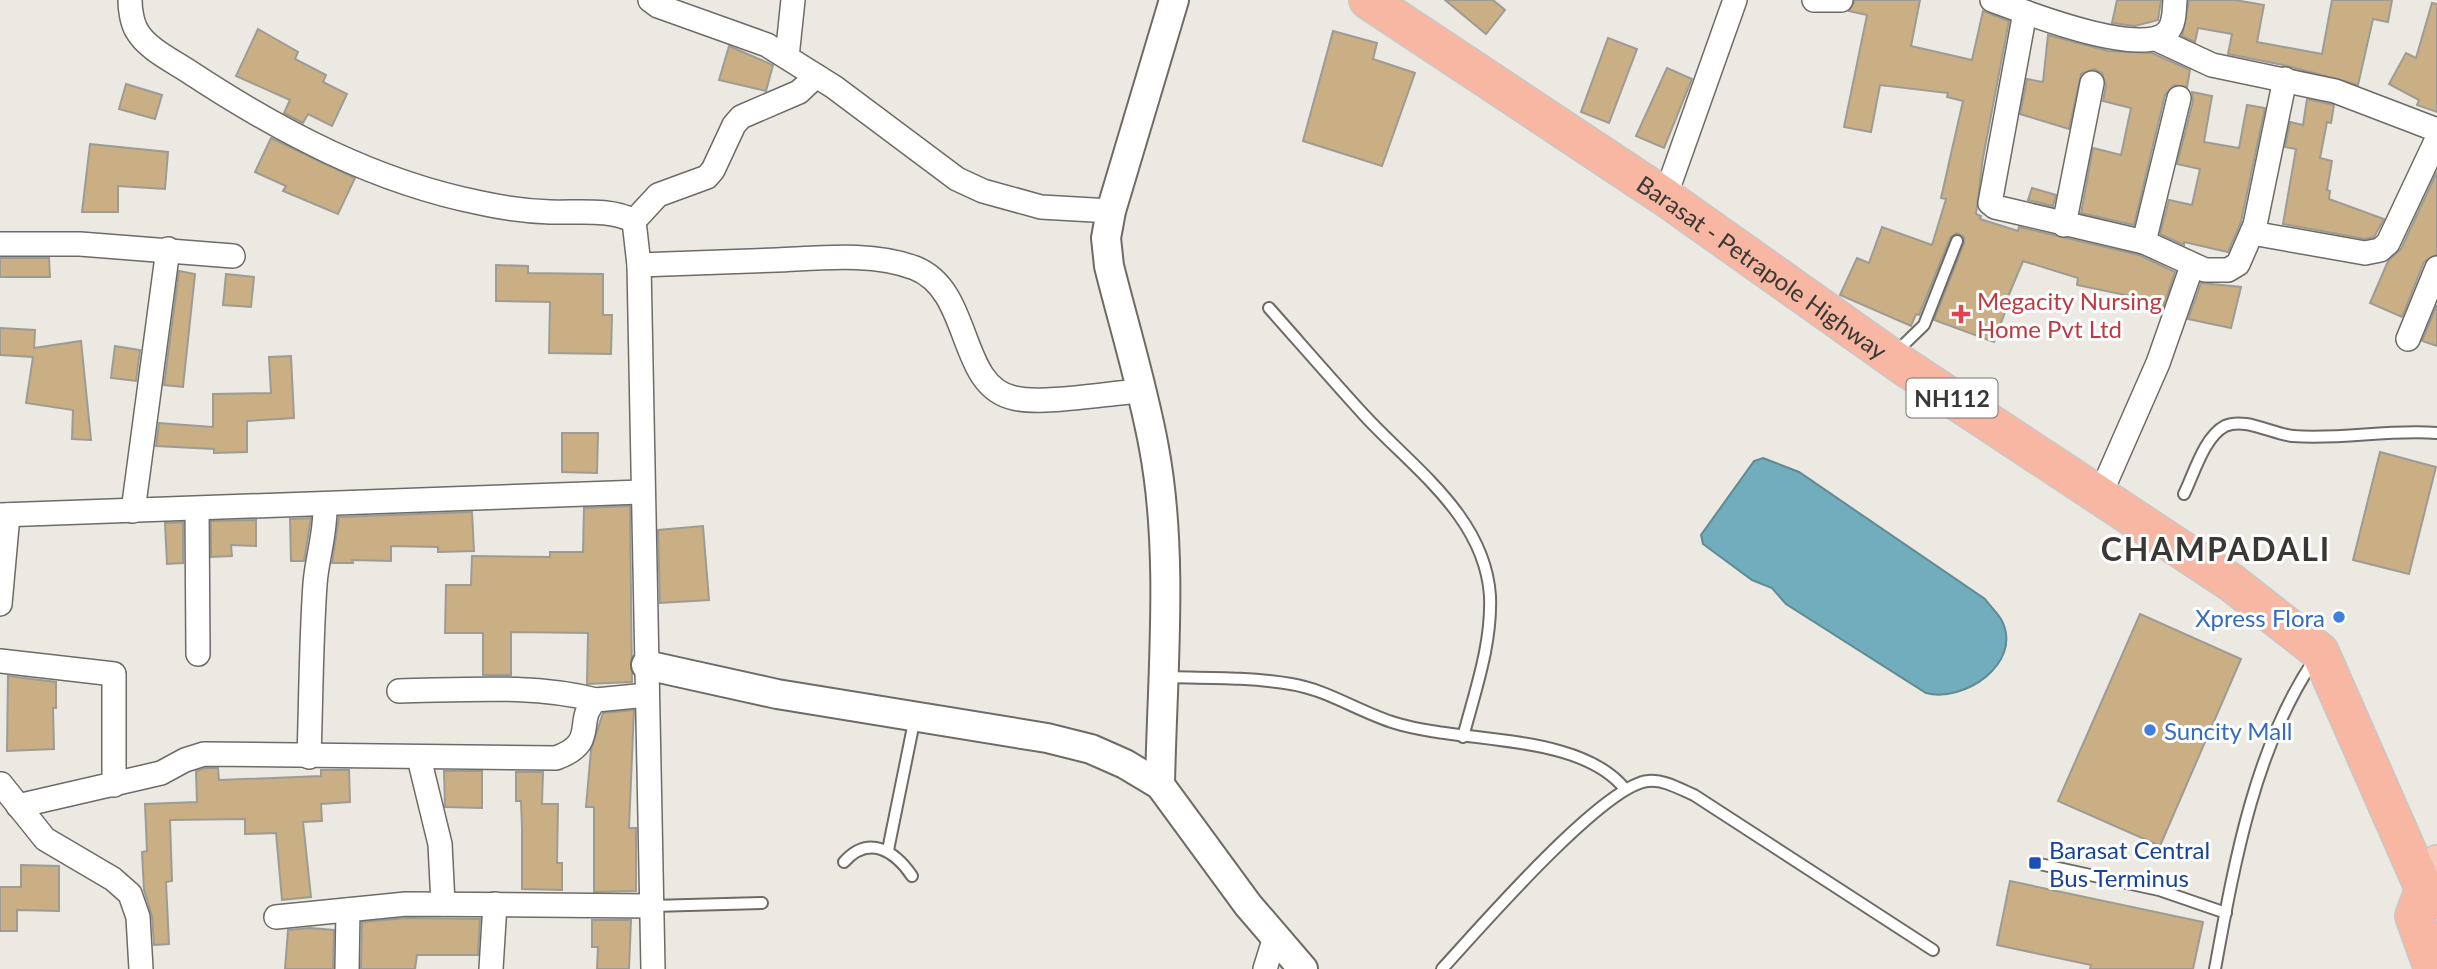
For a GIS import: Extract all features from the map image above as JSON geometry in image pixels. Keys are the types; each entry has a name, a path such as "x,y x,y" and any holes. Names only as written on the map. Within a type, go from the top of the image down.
{"highway":[{"name":"Barasat - Petrapole Highway","path":"1368,0 1664,197 1891,356 2232,583 2320,652 2433,884 2414,916 2433,969"}],"street":[{"path":"130,0 137,32 159,52 230,99 327,153 410,186 483,204 546,212 609,214 624,216 634,221"},
{"path":"650,0 658,6 767,45 816,76 966,183 1041,207 1111,211"},
{"path":"787,57 793,0"},
{"path":"1160,785 1161,509 1155,449 1109,266 1106,238 1111,211 1174,0"},
{"path":"1664,197 1735,0"},
{"path":"1814,0 1841,0"},
{"path":"1992,0 2111,38 2138,41 2156,39 2167,33 2173,21 2175,0"},
{"path":"2025,12 1990,203 1995,207 2064,225 2144,242 2192,266 2216,271 2228,270 2238,264 2252,233 2285,79"},
{"path":"2156,39 2212,65 2335,91 2437,130"},
{"path":"653,969 641,492 639,265 634,221 658,195 707,177 734,125 741,117 799,92 816,76"},
{"path":"2064,225 2092,83"},
{"path":"2144,242 2179,98"},
{"path":"2252,233 2365,253 2380,250 2388,243 2437,139"},
{"path":"0,244 80,244 233,256"},
{"path":"133,511 168,249"},
{"path":"639,265 871,259 915,268 934,280 951,300 973,357 983,376 998,393 1015,399 1042,399 1141,391"},
{"path":"2100,495 2158,363 2192,266"},
{"path":"2408,339 2437,268"},
{"path":"0,604 4,515 325,505 470,496 641,492"},
{"path":"309,757 313,617 316,578 326,529 325,505"},
{"path":"197,509 198,654"},
{"path":"0,661 114,674 114,785"},
{"path":"646,665 777,694 1091,749 1125,764 1160,785 1240,894 1303,969"},
{"path":"400,691 567,692 596,700 648,695"},
{"path":"18,806 161,773 185,760 204,754 556,758 570,753 581,744 586,716 596,700"},
{"path":"419,758 440,844 443,904"},
{"path":"0,772 0,785 44,839 114,879 130,894 138,917 141,969"},
{"path":"276,917 406,904 652,906"},
{"path":"491,969 495,904"},
{"path":"347,969 348,909"},
{"path":"1265,969 1275,937"}],"lane":[{"path":"1891,356 1924,325 1957,242"},
{"path":"1269,307 1366,417 1422,471 1468,527 1483,563 1490,594 1489,627 1480,673 1462,737"},
{"path":"2184,494 2216,432 2237,423 2312,437 2387,431 2437,433"},
{"path":"2215,969 2255,790 2295,688 2320,652"},
{"path":"1162,677 1292,684 1318,690 1395,723 1462,737 1553,749 1585,758 1614,775 1625,789"},
{"path":"888,850 915,717"},
{"path":"1442,969 1527,876 1625,789 1648,781 1668,784 1694,795 1933,950"},
{"path":"844,862 862,849 888,850 896,855 912,876"},
{"path":"2035,863 2159,890 2226,913"},
{"path":"652,906 762,903"}],"water":[{"path":"1763,458 1799,472 1985,599 2002,621 2006,637 2004,652 1986,677 1956,692 1941,695 1926,693 1786,604 1772,588 1752,580 1703,544 1701,535 1754,461"}],"building":[{"path":"1445,0 1493,0 1505,10 1486,34"},
{"path":"1855,0 1920,0 1911,46 1972,60 1983,11 2009,21 1983,158 1976,214 1981,216 1980,219 2018,231 2019,227 2139,255 2175,272 2163,308 2144,303 2145,299 2077,285 2078,278 2023,261 2002,311 2005,312 1994,342 1934,320 1964,243 1964,237 1957,233 1950,238 1919,315 1916,314 1911,326 1840,295 1857,258 1869,263 1882,227 1932,245 1946,199 1941,198 1963,101 1947,97 1948,93 1880,85 1871,132 1844,127 1867,15 1849,11"},
{"path":"2117,0 2161,0 2158,20 2135,26 2112,23"},
{"path":"2189,0 2235,0 2264,5 2257,42 2322,54 2332,0 2392,0 2388,22 2373,19 2358,85 2288,66 2228,54 2232,34 2198,28 2195,42 2182,36"},
{"path":"2432,3 2437,4 2437,112 2417,105 2419,100 2389,84 2406,53 2416,58"},
{"path":"258,29 298,52 295,59 326,75 323,82 347,94 332,126 308,114 303,123 301,122 284,113 290,100 236,76"},
{"path":"1333,31 1377,43 1373,59 1415,73 1382,166 1303,141"},
{"path":"2048,35 2108,51 2152,53 2190,70 2187,87 2174,85 2165,95 2134,225 2081,213 2093,148 2121,155 2131,108 2103,101 2106,85 2102,73 2094,69 2081,74 2069,129 2020,114 2027,79 2043,82"},
{"path":"1608,38 1637,49 1609,123 1581,112"},
{"path":"729,46 773,65 766,91 719,80"},
{"path":"1667,68 1692,79 1664,148 1636,136"},
{"path":"126,84 162,95 155,119 119,109"},
{"path":"2192,92 2212,96 2204,142 2239,148 2247,105 2265,108 2241,222 2228,252 2184,242 2184,245 2160,234 2169,200 2192,205 2200,169 2177,164 2193,101"},
{"path":"2307,99 2334,105 2331,123 2327,122 2320,158 2332,161 2327,190 2330,191 2329,199 2384,219 2374,237 2365,239 2283,224 2296,149 2285,147 2290,122 2303,125"},
{"path":"271,138 355,178 338,214 283,191 286,186 255,172"},
{"path":"90,144 168,152 165,189 118,186 118,212 82,212"},
{"path":"2437,172 2437,254 2424,262 2402,317 2370,303 2388,261 2401,249"},
{"path":"2032,188 2056,195 2053,206 2028,200"},
{"path":"0,258 49,258 50,277 0,277"},
{"path":"496,265 528,266 528,273 603,274 603,315 612,315 611,354 549,353 550,302 496,301"},
{"path":"179,271 195,274 183,387 164,385"},
{"path":"226,274 254,277 251,307 223,305"},
{"path":"2201,283 2241,287 2231,328 2188,319"},
{"path":"2437,305 2437,346 2422,341"},
{"path":"0,328 35,330 34,348 81,341 91,440 72,439 73,410 26,403 33,357 0,355"},
{"path":"115,346 140,350 136,381 111,378"},
{"path":"291,356 294,418 247,421 247,452 214,453 214,449 156,446 159,423 213,427 213,394 271,393 269,357"},
{"path":"562,433 598,433 597,473 562,472"},
{"path":"2380,452 2436,467 2409,574 2353,560"},
{"path":"630,506 632,682 587,684 588,633 511,632 511,675 483,675 483,633 445,633 446,585 471,585 472,556 550,557 550,552 583,552 584,508"},
{"path":"472,512 474,551 438,552 438,547 391,546 391,561 352,560 353,563 332,563 339,517"},
{"path":"311,518 304,561 291,561 290,519"},
{"path":"256,520 256,546 231,545 232,556 211,557 211,521"},
{"path":"183,522 183,563 167,564 165,523"},
{"path":"703,526 709,600 660,603 658,530"},
{"name":"Suncity Mall","path":"2140,614 2241,659 2160,846 2058,801"},
{"path":"8,676 56,682 56,708 53,708 54,749 7,751"},
{"path":"634,710 629,828 636,828 636,891 594,892 594,807 586,807 591,750 603,713"},
{"path":"218,768 219,780 321,776 321,770 349,770 350,802 321,804 322,821 303,822 311,897 282,900 276,833 245,834 245,819 170,820 172,881 166,882 169,944 154,945 152,916 144,890 142,852 147,851 145,804 197,802 196,771"},
{"path":"444,771 482,771 482,808 445,807"},
{"path":"516,772 543,772 542,804 558,804 557,863 562,863 562,890 522,889 521,801 516,801"},
{"path":"21,865 59,866 59,911 17,910 17,931 0,931 0,887 21,887"},
{"path":"2010,881 2203,922 2193,969 2090,969 2091,965 1997,945"},
{"path":"407,918 480,919 478,955 417,955 415,969 361,969 362,922"},
{"path":"592,920 631,920 629,969 597,969 598,947 592,947"},
{"path":"288,930 334,930 333,969 285,969"}],"place":[{"name":"Megacity Nursing Home Pvt Ltd","path":"1961,314"},
{"name":"Xpress Flora","path":"2339,617"},
{"name":"Suncity Mall","path":"2150,730"},
{"name":"Barasat Central Bus Terminus","path":"2035,863"}],"district":[{"name":"CHAMPADALI","path":"2216,548"}]}
